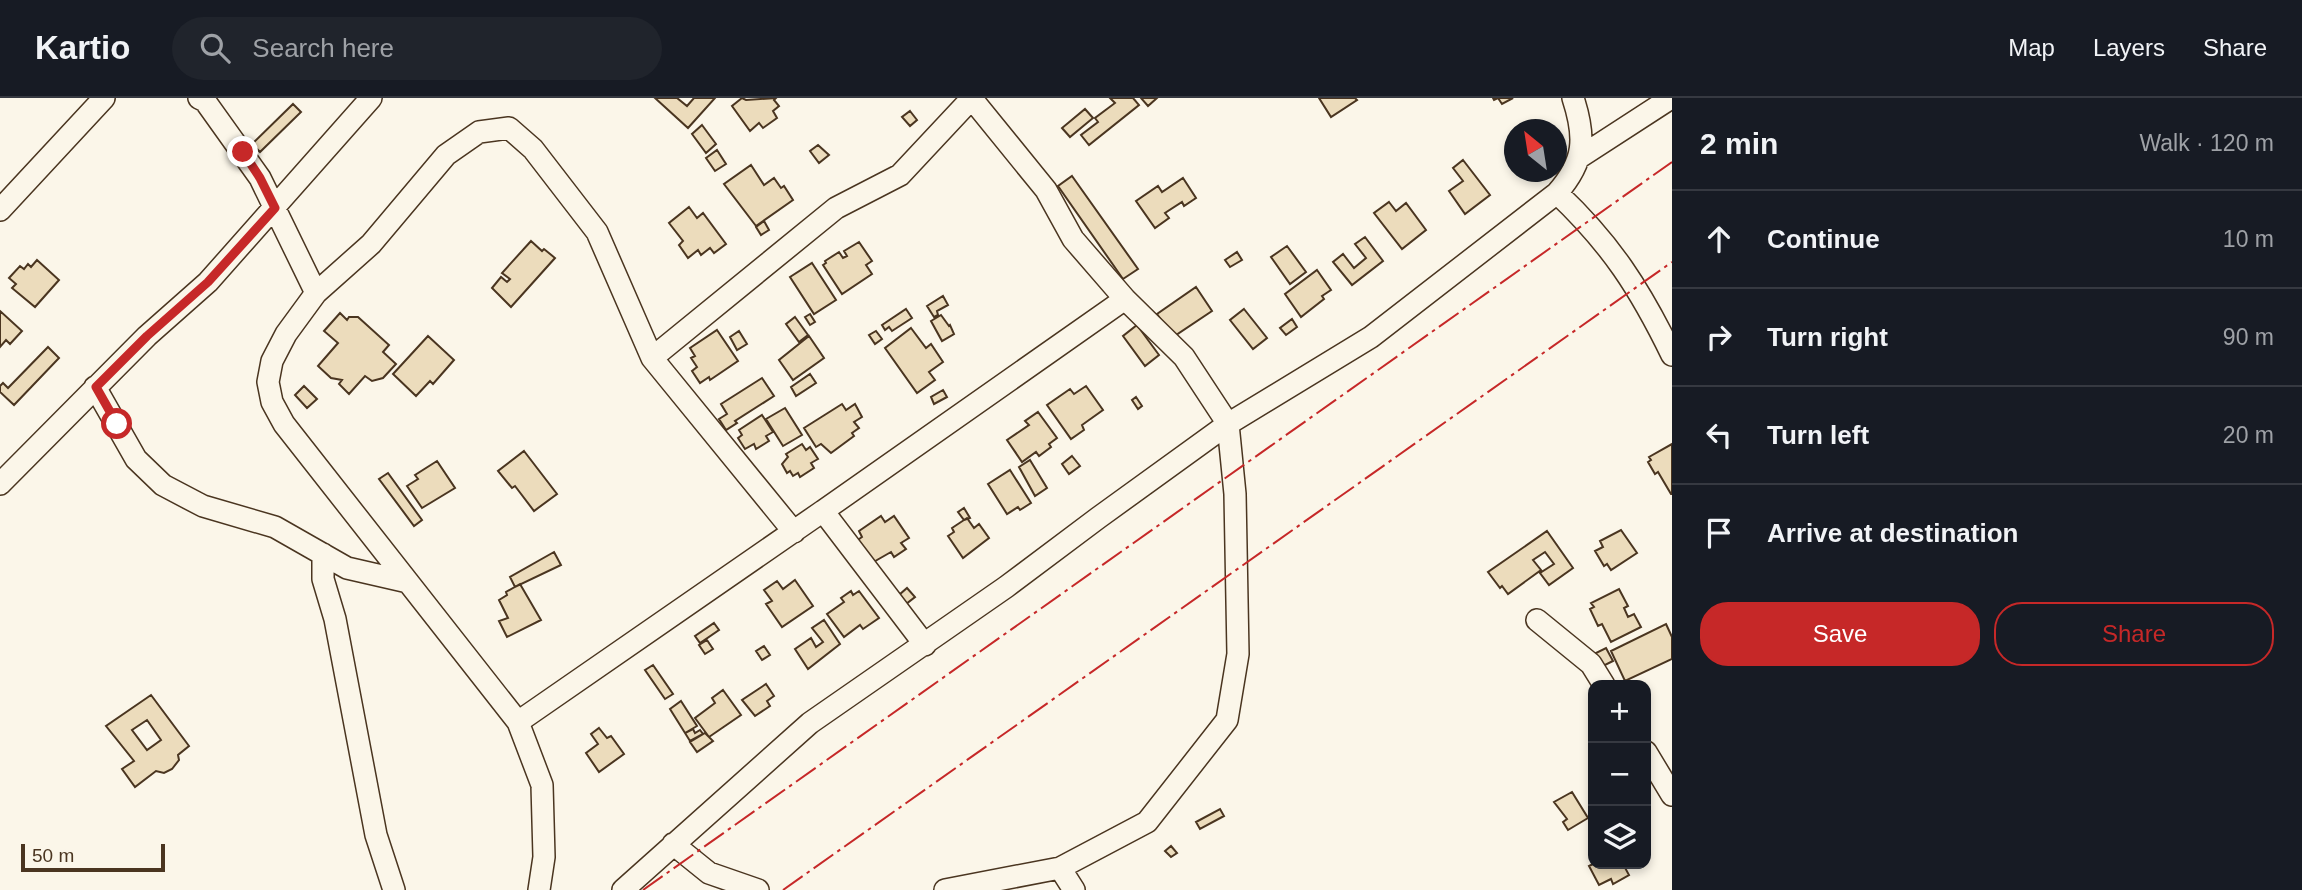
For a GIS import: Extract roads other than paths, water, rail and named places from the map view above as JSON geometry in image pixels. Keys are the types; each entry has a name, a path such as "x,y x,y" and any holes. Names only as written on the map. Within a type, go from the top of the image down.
{"street":[{"path":"0,210 104,98"},
{"path":"200,98 205,101 260,178 316,293"},
{"path":"0,484 147,336 208,282 371,98"},
{"path":"623,890 810,723 925,645 1228,424 1371,337 1558,194 1580,157 1582,135 1573,98"},
{"path":"1580,157 1671,98"},
{"path":"652,358 836,208 900,175 972,99 1046,190 1073,239 1125,299 1184,356 1228,424 1235,494 1238,654 1227,720 1147,822 1060,868 945,890"},
{"path":"539,890 544,857 542,785 518,722 285,424 272,402 268,382 272,360 286,334 316,293 371,244 446,155 479,132 509,128 533,149 597,232 652,358 794,532"},
{"path":"1558,194 1586,220 1625,269 1672,355"},
{"path":"518,722 1125,299"},
{"path":"96,387 136,459 163,485 203,506 275,527 347,568 408,582"},
{"path":"823,511 925,645"},
{"path":"323,554 323,579 335,619 376,835 394,890"},
{"path":"1537,620 1591,664 1601,680"},
{"path":"1651,759 1671,789"},
{"path":"673,844 709,873 758,890"},
{"path":"1060,868 1074,890"}]}
